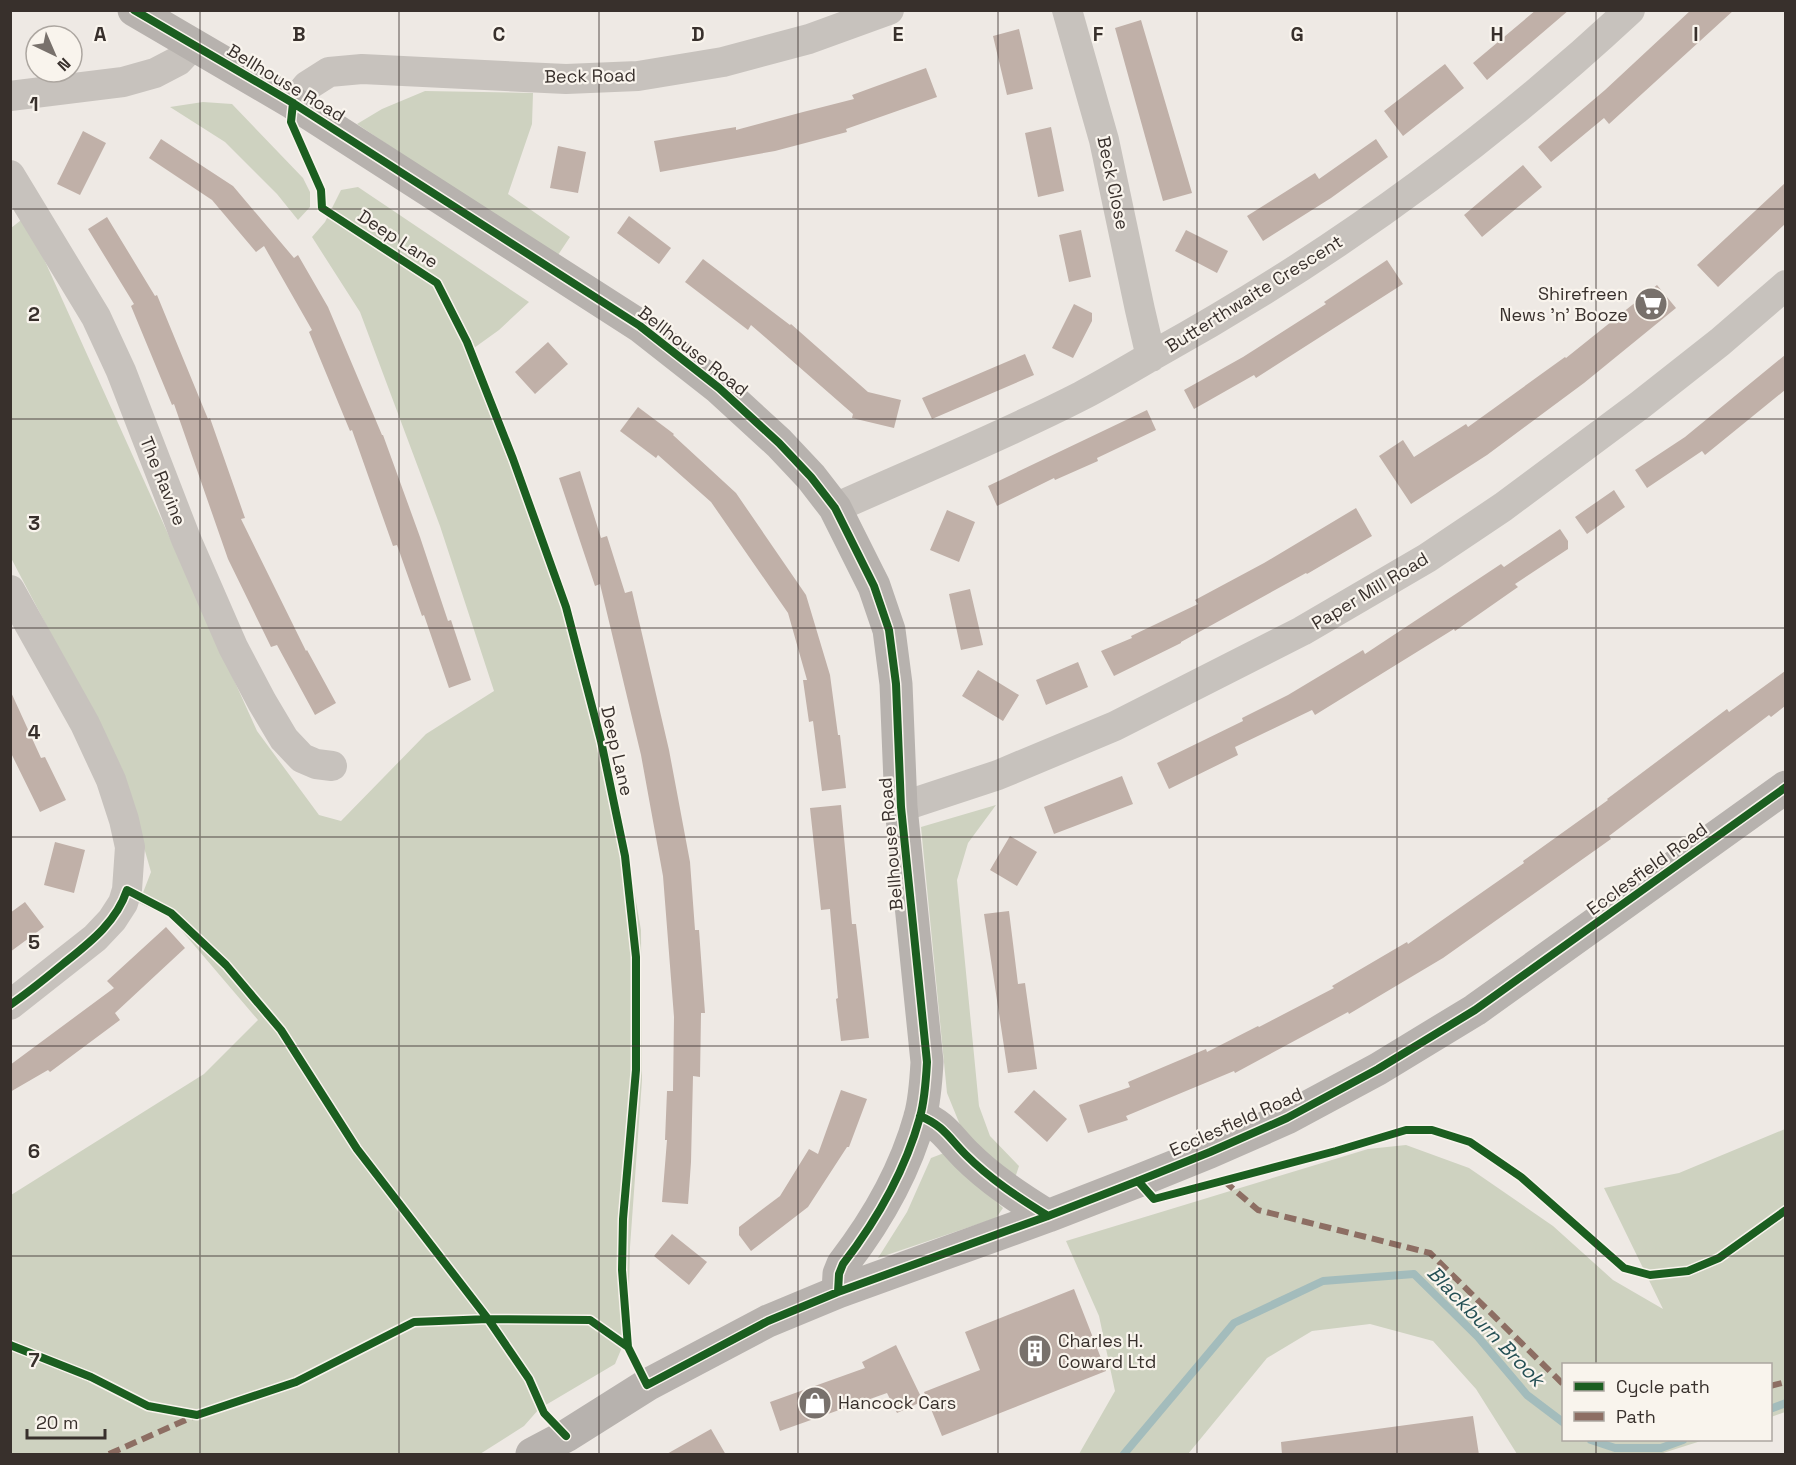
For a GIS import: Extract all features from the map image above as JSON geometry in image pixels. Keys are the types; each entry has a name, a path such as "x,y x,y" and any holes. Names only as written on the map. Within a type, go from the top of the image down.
{"main road":[{"name":"Bellhouse Road","path":"135,10 293,103 640,326 719,388 779,443 811,477 835,508 874,586 889,630 896,684 901,807 927,1062 920,1116 904,1162 882,1208 843,1264 838,1274 838,1292"},
{"name":"Ecclesfield Road","path":"532,1455 566,1445 647,1385 768,1321 838,1292 1048,1216 1210,1152 1287,1118 1378,1069 1474,1010 1785,787"},
{"path":"920,1116 934,1122 965,1155 1001,1186 1048,1216"}],"street":[{"name":"Beck Road","path":"293,103 307,86 329,72 362,69 566,79 638,76 723,63 809,39 890,10"},
{"name":"Beck Close","path":"1067,10 1104,140 1151,357"},
{"name":"Butterthwaite Crescent","path":"835,508 1083,395 1209,324 1288,275 1420,185 1554,78 1630,10"},
{"path":"10,96 123,82 155,74 178,60 193,45"},
{"name":"The Ravine","path":"10,175 96,317 121,371 186,540 233,647 262,702 284,739 302,758 316,764 332,766"},
{"name":"Paper Mill Road","path":"901,807 998,775 1115,726 1302,631 1418,563 1503,507 1631,412 1720,342 1785,285"},
{"path":"10,590 85,724 111,780 124,820 130,857 127,890 123,903 112,920 95,938 10,1005"}],"green space":[{"path":"425,91 533,93 532,124 508,194 570,237 556,258 357,124 382,109"},
{"path":"203,102 232,104 303,178 310,192 310,207 298,220 277,194 225,142 170,107"},
{"path":"358,187 529,302 499,330 474,348 568,597 611,760 641,930 642,1080 630,1247 628,1333 615,1364 539,1409 524,1426 480,1454 11,1454 11,1195 204,1074 258,1020 171,918 139,903 151,872 121,767 11,558 11,228 25,217 257,731 319,815 341,821 426,734 494,691 440,526 360,312 312,237 325,222 341,190"},
{"path":"996,805 968,843 957,880 979,1106 990,1136 1019,1166 1015,1178 967,1142 947,1093 921,827"},
{"path":"1785,1129 1785,1412 1772,1417 1772,1363 1562,1363 1562,1441 1701,1441 1660,1454 1517,1454 1476,1389 1433,1341 1370,1324 1312,1331 1267,1358 1188,1454 1079,1454 1115,1391 1099,1316 1066,1241 1368,1149 1406,1145 1469,1168 1553,1226 1613,1280 1663,1309 1604,1188 1679,1173"},
{"path":"944,1153 1003,1208 996,1218 878,1258 907,1212 931,1158"}],"building":[{"path":"1536,10 1569,10 1487,80 1473,63"},
{"path":"1691,10 1734,10 1609,124 1604,118 1551,162 1538,147 1605,90"},
{"path":"1141,20 1192,193 1163,201 1115,28"},
{"path":"1019,29 1033,89 1007,95 993,36"},
{"path":"1445,64 1464,88 1403,136 1384,111"},
{"path":"926,68 937,97 846,129 847,132 775,151 660,172 654,141 736,127 736,130 854,99 852,95"},
{"path":"1051,127 1064,191 1038,197 1025,133"},
{"path":"83,131 106,143 80,195 57,184"},
{"path":"161,139 233,186 294,258 298,255 328,307 383,435 471,680 449,688 397,545 393,546 352,430 350,431 309,332 312,330 264,246 256,252 212,200 149,158"},
{"path":"1376,139 1388,157 1331,198 1263,241 1247,216 1315,173 1319,179"},
{"path":"558,146 586,152 578,193 550,188"},
{"path":"1523,165 1542,187 1482,237 1464,215"},
{"path":"1785,183 1785,224 1718,287 1697,265"},
{"path":"629,216 671,248 659,264 617,233"},
{"path":"107,217 155,296 157,295 208,419 210,418 245,518 241,519 306,651 336,703 315,715 277,645 271,647 228,559 174,404 172,405 131,306 134,304 88,229"},
{"path":"1081,230 1091,277 1069,282 1059,235"},
{"path":"1186,230 1228,251 1217,273 1175,251"},
{"path":"703,259 791,324 868,392 901,400 894,428 852,418 853,414 751,325 748,330 685,282"},
{"path":"1387,260 1403,284 1256,378 1254,375 1194,409 1184,390 1243,357 1326,304 1324,302"},
{"path":"1657,285 1676,308 1584,383 1487,455 1411,504 1379,456 1403,440 1414,457 1466,424 1468,427 1566,358"},
{"path":"1074,304 1092,313 1092,321 1073,358 1052,348"},
{"path":"548,342 568,364 535,394 515,372"},
{"path":"1025,354 1034,375 932,419 922,398"},
{"path":"1785,355 1785,390 1705,455 1702,451 1647,488 1635,470 1685,437"},
{"path":"638,407 674,434 736,493 806,595 830,675 846,788 822,791 813,721 809,722 803,680 807,680 788,613 711,502 658,455 656,458 620,431"},
{"path":"1147,410 1156,430 1097,458 1098,461 1055,480 1054,478 997,506 988,486"},
{"path":"580,471 601,538 607,536 625,593 632,591 669,750 690,862 695,930 699,930 705,1013 701,1013 700,1077 693,1076 688,1204 662,1202 667,1140 665,1140 667,1091 673,1091 674,1017 663,876 641,755 600,584 595,586 559,478"},
{"path":"1614,490 1625,507 1587,534 1575,517"},
{"path":"1356,508 1372,536 1181,643 1114,676 1101,651 1132,638 1131,636 1198,604 1195,600 1264,563"},
{"path":"947,510 975,522 959,562 930,550"},
{"path":"1560,529 1568,541 1568,549 1515,584 1518,587 1455,631 1454,629 1315,715 1312,710 1235,747 1238,755 1169,789 1157,763 1243,721 1242,718 1288,695 1363,650 1365,654 1501,564 1504,567"},
{"path":"970,589 983,645 961,650 949,594"},
{"path":"1078,662 1088,687 1046,705 1036,680"},
{"path":"978,670 1019,695 1003,721 962,696"},
{"path":"1785,671 1785,706 1771,717 1769,715 1609,836 1611,839 1443,958 1349,1014 1348,1012 1235,1073 1234,1071 1126,1116 1128,1120 1088,1133 1079,1105 1130,1087 1128,1082 1206,1049 1207,1052 1259,1027 1334,988 1332,986 1407,942 1408,944 1524,863 1523,861 1608,800 1727,709 1729,712"},
{"path":"10,690 41,758 45,757 66,800 40,812 10,751"},
{"path":"1122,776 1133,804 1054,834 1044,807"},
{"path":"841,805 852,924 856,924 869,1038 841,1041 830,909 821,910 810,808"},
{"path":"1010,836 1037,852 1017,886 990,870"},
{"path":"55,842 85,850 74,893 44,885"},
{"path":"25,902 44,927 10,952 10,913"},
{"path":"1009,911 1018,984 1025,983 1037,1069 1008,1073 984,914"},
{"path":"166,927 185,948 115,1013 120,1020 50,1072 48,1070 10,1092 10,1065 114,988 107,981"},
{"path":"841,1090 867,1099 849,1147 808,1207 751,1251 739,1235 739,1227 780,1196 809,1149 818,1154"},
{"path":"1034,1090 1067,1119 1047,1142 1014,1112"},
{"path":"672,1234 707,1262 689,1285 654,1256"},
{"name":"Charles H. Coward Ltd","path":"1074,1289 1106,1371 942,1436 924,1392 980,1370 965,1332"},
{"path":"896,1345 923,1401 897,1413 887,1393 780,1431 770,1402 865,1368 862,1362"},
{"path":"1473,1416 1479,1455 1282,1455 1281,1442"},
{"path":"711,1429 726,1455 665,1455"}],"waterway":[{"name":"Blackburn Brook","path":"1124,1454 1234,1323 1323,1281 1414,1274 1478,1337 1527,1395 1562,1421"},
{"name":"Blackburn Brook","path":"1772,1408 1786,1403"},
{"name":"Blackburn Brook","path":"1594,1441 1615,1448 1661,1448 1680,1441"}],"marked path":[{"path":"1224,1181 1258,1210 1430,1253 1562,1383"},
{"path":"1772,1386 1786,1382"},
{"path":"109,1454 197,1415"}],"cycle path":[{"path":"134,10 293,103 640,326 719,388 779,443 811,477 835,508 874,586 889,630 896,684 901,807 927,1062 922,1110 914,1137 889,1194 843,1264 839,1274 838,1292"},
{"name":"Deep Lane","path":"293,103 291,122 321,190 322,208 437,283 467,342 513,459 566,607 601,741 625,856 636,957 636,1070 623,1219 622,1270 628,1347 647,1385 768,1321 838,1292 1138,1181 1287,1118 1378,1069 1475,1010 1786,787"},
{"path":"10,1005 101,931 116,913 127,890 171,913 226,965 281,1030 357,1149 488,1319 590,1320 628,1347"},
{"path":"920,1116 941,1128 975,1164 995,1180 1048,1216"},
{"path":"1138,1181 1154,1199 1406,1130 1432,1130 1470,1142 1521,1177 1624,1268 1650,1275 1688,1271 1719,1258 1786,1210"},
{"path":"10,1345 91,1377 148,1406 197,1415 296,1382 414,1322 488,1319 529,1379 544,1413 566,1436"}],"place":[{"name":"Shirefreen News 'n' Booze","path":"1651,304"},
{"name":"Charles H. Coward Ltd","path":"1035,1351"},
{"name":"Hancock Cars","path":"815,1403"}]}
